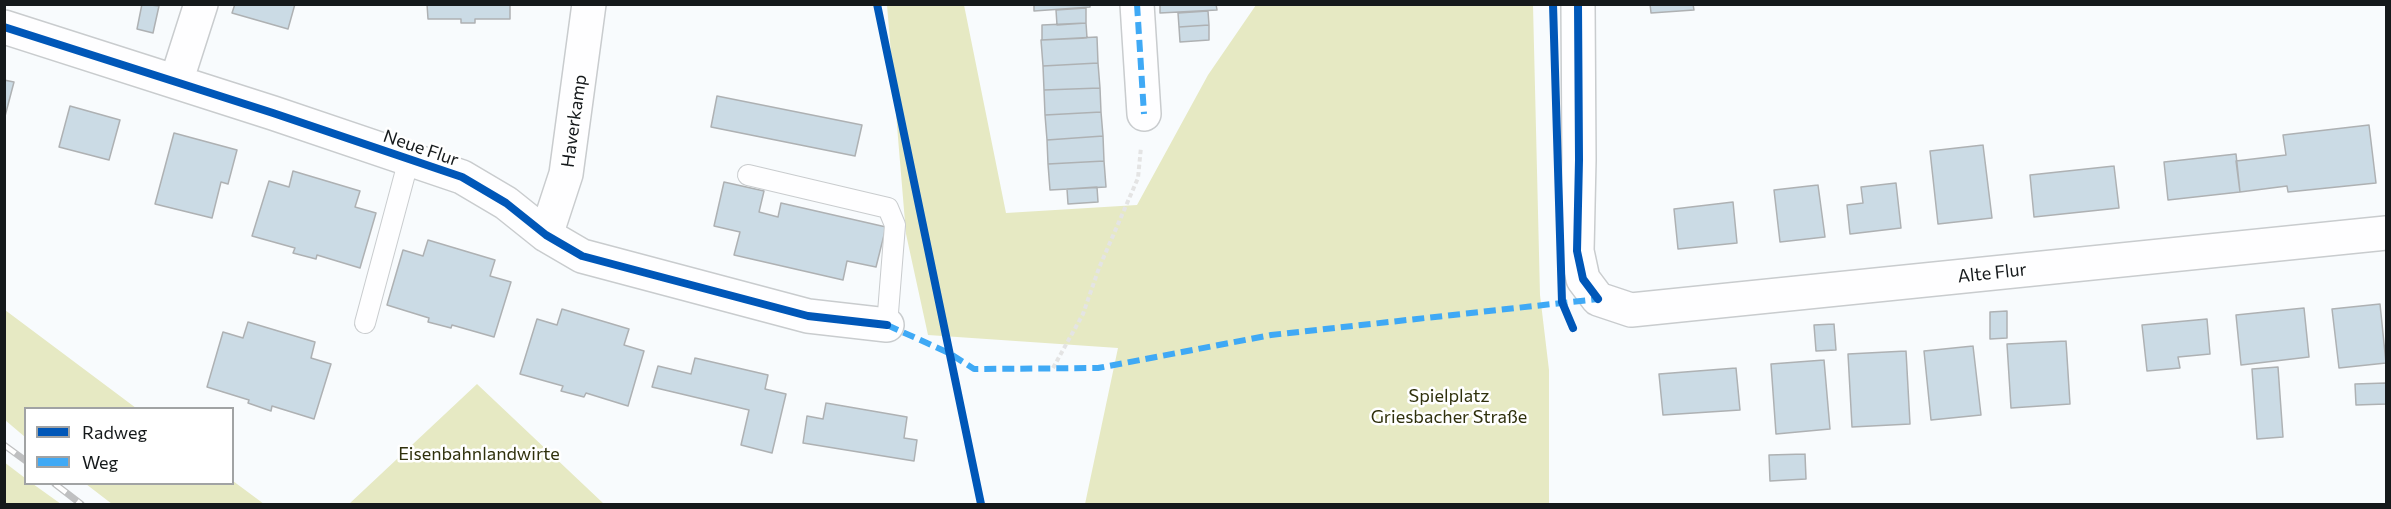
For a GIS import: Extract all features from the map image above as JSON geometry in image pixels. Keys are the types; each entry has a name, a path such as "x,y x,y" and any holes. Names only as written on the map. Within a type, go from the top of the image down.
{"street":[{"path":"176,82 201,4"},
{"name":"Haverkamp","path":"546,235 566,174 589,4"},
{"path":"1137,4 1144,114"},
{"name":"Alte Flur","path":"1578,4 1577,251 1583,279 1598,299 1631,310 2386,232"},
{"name":"Neue Flur","path":"4,27 462,177 506,203 546,235 582,256 808,316 887,325"}],"lane":[{"path":"365,323 409,159"},
{"path":"748,175 888,208 895,225 887,325"}],"path":[{"path":"1053,368 1083,314 1099,268 1138,178 1144,114"}],"green space":[{"name":"Spielplatz Griesbacher Straße","path":"887,5 964,5 1006,213 1137,205 1208,75 1256,5 1533,5 1540,295 1549,370 1549,504 1085,504 1118,348 928,335 906,234"},
{"path":"5,310 135,407 24,407 24,436 5,420"},
{"name":"Eisenbahnlandwirte","path":"477,384 604,504 349,504"},
{"path":"4,462 24,477 24,485 34,485 61,504 5,504"},
{"path":"234,482 264,504 112,504 87,485 234,485"}],"building":[{"path":"142,4 159,6 153,33 137,29"},
{"path":"235,4 295,4 288,29 232,13"},
{"path":"427,4 510,4 510,19 475,19 475,23 461,23 461,19 428,19"},
{"path":"1034,4 1090,4 1090,7 1034,11"},
{"path":"1160,4 1216,4 1217,10 1160,13"},
{"path":"1650,4 1693,4 1694,10 1651,13"},
{"path":"1086,8 1086,23 1057,25 1056,10"},
{"path":"1208,11 1209,25 1179,27 1178,13"},
{"path":"1086,23 1087,38 1042,40 1042,25"},
{"path":"1209,25 1209,40 1180,42 1179,27"},
{"path":"1097,37 1098,63 1043,66 1041,40"},
{"path":"1098,63 1100,88 1044,90 1043,66"},
{"path":"4,80 14,82 4,120"},
{"path":"1100,88 1101,112 1045,115 1044,90"},
{"path":"717,96 862,125 855,156 711,127"},
{"path":"70,106 120,120 109,160 59,147"},
{"path":"1101,112 1103,136 1047,140 1045,115"},
{"path":"2369,125 2376,183 2288,192 2287,186 2240,192 2236,161 2286,155 2283,135"},
{"path":"174,133 237,150 228,184 221,182 212,218 155,204"},
{"path":"1103,136 1104,161 1048,164 1047,140"},
{"path":"1983,145 1992,218 1938,224 1930,151"},
{"path":"2236,154 2240,192 2168,200 2164,162"},
{"path":"1104,161 1106,187 1050,190 1048,164"},
{"path":"2114,166 2119,208 2034,217 2030,175"},
{"path":"293,171 360,191 355,207 376,213 360,268 317,255 316,259 293,253 295,248 252,236 269,181 289,187"},
{"path":"724,182 764,191 759,212 778,217 781,203 886,227 876,267 847,261 843,280 734,255 740,232 714,226"},
{"path":"1896,183 1901,228 1850,234 1847,205 1863,203 1861,187"},
{"path":"1818,185 1825,237 1780,242 1774,190"},
{"path":"1097,187 1098,202 1068,204 1067,189"},
{"path":"1733,202 1737,243 1678,249 1674,209"},
{"path":"428,240 495,260 490,276 511,282 494,337 452,325 451,328 428,322 429,318 387,305 403,250 423,256"},
{"path":"2380,304 2386,363 2339,368 2332,309"},
{"path":"2304,308 2309,357 2241,365 2236,315"},
{"path":"562,309 629,329 624,345 644,351 628,406 586,393 584,397 561,391 563,386 520,374 537,319 557,325"},
{"path":"2007,311 2007,338 1990,339 1990,312"},
{"path":"2207,319 2210,354 2178,357 2180,368 2147,371 2142,325"},
{"path":"248,322 315,342 311,358 331,364 314,419 272,406 271,411 248,403 249,400 207,387 223,332 243,338"},
{"path":"1834,324 1836,350 1816,351 1814,325"},
{"path":"2066,341 2070,404 2011,408 2007,344"},
{"path":"1973,346 1981,415 1931,420 1924,351"},
{"path":"1906,351 1910,424 1852,427 1848,354"},
{"path":"695,358 768,375 765,389 786,394 772,453 741,445 749,410 652,387 658,366 691,374"},
{"path":"1824,360 1830,429 1776,434 1771,364"},
{"path":"2278,367 2283,437 2257,439 2252,369"},
{"path":"1736,368 1740,410 1663,415 1659,374"},
{"path":"2386,383 2386,404 2356,405 2355,384"},
{"path":"826,403 907,417 904,438 917,440 914,461 803,443 807,416 823,419"},
{"path":"1805,454 1806,479 1770,481 1769,455"}],"railway":[{"path":"4,445 24,460"},
{"path":"56,485 81,504"}],"marked path":[{"path":"1137,4 1144,114"},
{"path":"887,325 949,353 974,369 1098,368 1271,335 1598,299"}],"cycle path":[{"path":"877,4 981,504"},
{"path":"1553,4 1562,302 1573,328"},
{"path":"1578,4 1577,251 1583,279 1598,299"},
{"path":"4,27 273,113 462,177 506,203 546,235 582,256 808,316 887,325"}]}
